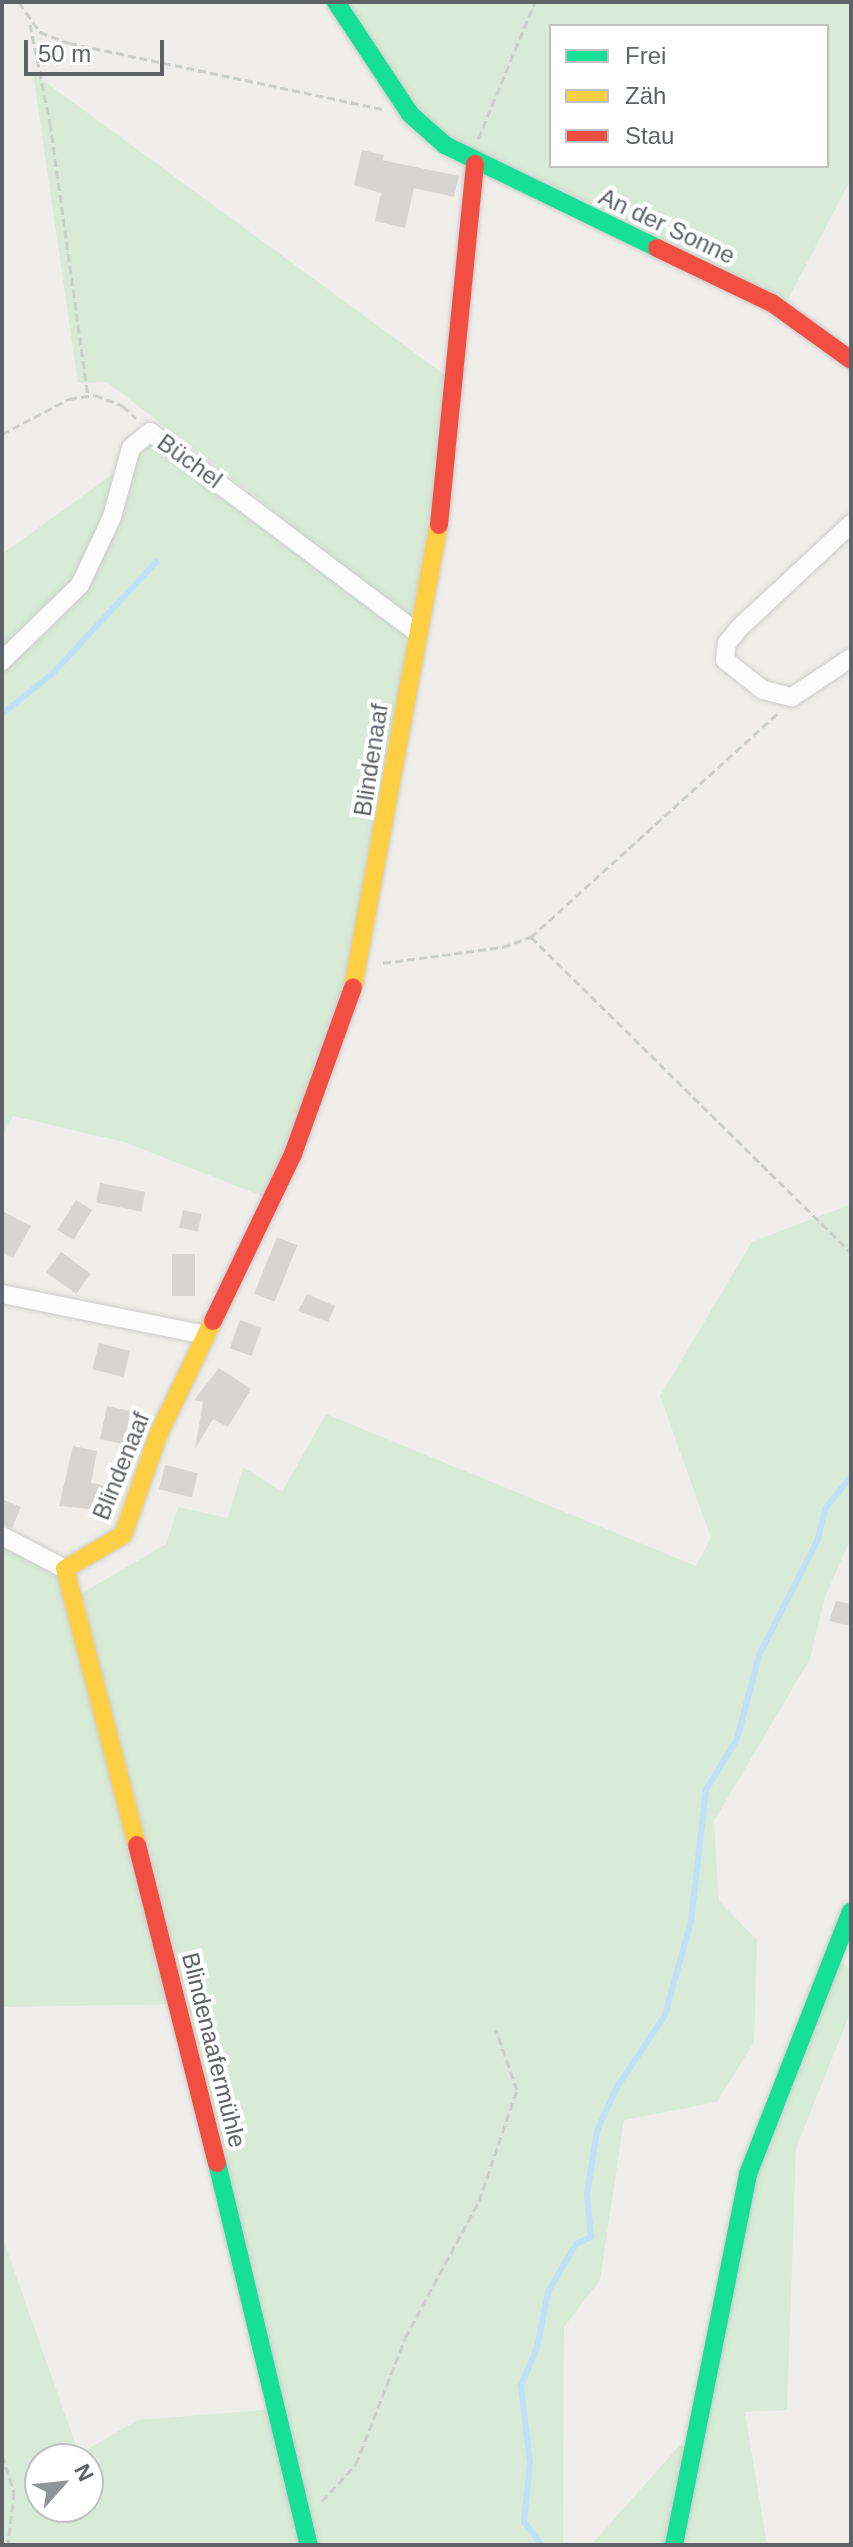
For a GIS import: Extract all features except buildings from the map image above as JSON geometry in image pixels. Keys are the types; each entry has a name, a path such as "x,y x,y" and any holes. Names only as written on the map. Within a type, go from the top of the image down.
{"street":[{"name":"An der Sonne","path":"336,2 410,114 472,162 772,303 851,360"},
{"name":"Blindenaaf","path":"65,1569 123,1535 159,1433 293,1154 360,966 416,632 446,481 472,162"},
{"name":"Büchel","path":"2,661 80,585 112,517 131,448 150,432 416,632"},
{"path":"851,524 727,643 725,660 763,690 792,697 851,658"},
{"path":"2,1294 205,1335"},
{"path":"2,1536 65,1569"},
{"name":"Blindenaafermühle","path":"65,1569 182,2019 309,2545"},
{"path":"674,2545 748,2174 851,1911"}],"path":[{"path":"19,2 30,24 50,123 88,396"},
{"path":"472,162 535,2"},
{"path":"30,24 69,43 410,114"},
{"path":"2,434 69,399 88,396 123,406 150,432"},
{"path":"360,966 503,947 531,937 772,722 782,695"},
{"path":"531,937 851,1253"},
{"path":"303,2521 356,2464 405,2338 479,2201 517,2090 496,2030"},
{"path":"2,2455 14,2492 8,2545"}],"green space":[{"path":"336,2 851,2 851,179 783,309 445,145"},
{"path":"33,73 453,381 410,625 251,493 107,382 78,383"},
{"path":"156,441 407,634 371,915 273,1200 124,1142 13,1116 2,1137 2,554 113,474 131,474 141,445"},
{"path":"851,1204 851,1538 825,1597 810,1659 714,1821 719,1901 757,1940 754,2042 717,2102 624,2120 600,2280 564,2327 563,2545 2,2545 2,2236 75,2443 24,2443 24,2523 104,2523 104,2443 98,2443 138,2420 277,2409 179,2004 2,2007 2,1536 65,1569 74,1598 166,1544 178,1507 228,1518 243,1467 282,1492 326,1414 696,1566 711,1538 660,1396 752,1242"},
{"path":"839,1962 851,1969 851,2011 796,2148 787,2410 745,2412 767,2545 591,2545 680,2445 698,2447 764,2138"}],"waterway":[{"path":"2,714 52,674 156,562"},
{"path":"542,2545 524,2522 530,2463 521,2386 537,2348 548,2292 576,2244 591,2237 587,2194 597,2131 617,2087 665,2015 691,1921 706,1790 737,1739 759,1655 818,1539 825,1509 851,1476"}],"traffic: fast":[{"path":"336,2 410,114 445,145 657,248"},
{"path":"674,2545 748,2174 851,1911"},
{"path":"217,2163 309,2545"}],"traffic: slow":[{"path":"353,987 439,525"},
{"path":"137,1845 65,1569 123,1535 159,1433 213,1321"}],"traffic: jam":[{"path":"439,525 475,164"},
{"path":"657,248 772,303 851,360"},
{"path":"213,1321 293,1154 353,987"},
{"path":"137,1845 217,2163"}]}
